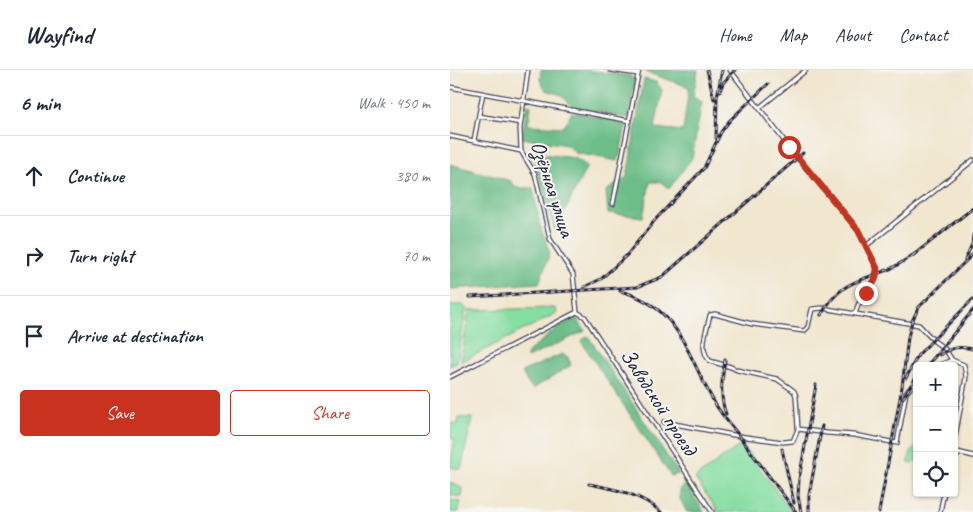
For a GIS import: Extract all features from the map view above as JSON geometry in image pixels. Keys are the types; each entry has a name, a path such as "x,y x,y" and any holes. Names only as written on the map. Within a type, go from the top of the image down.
{"street":[{"name":"Озёрная улица","path":"528,70 523,100 521,150 535,174 550,239 573,274 577,312"},
{"path":"610,70 639,72 613,204"},
{"path":"730,70 858,230 877,268 876,278 858,305 855,314"},
{"path":"759,108 806,70"},
{"path":"450,87 630,121"},
{"path":"474,140 483,93"},
{"path":"479,116 521,123"},
{"path":"450,136 521,150"},
{"path":"866,247 973,160"},
{"path":"664,422 783,442 793,441 798,429 794,391 777,379 737,370 710,360 706,357 704,342 710,316 715,314 752,324 804,331 808,327 812,309 822,308 919,325 934,341 945,349 952,360 964,365 966,377 958,421"},
{"path":"450,377 577,312"},
{"name":"Заводской проезд","path":"577,312 585,317 712,512"},
{"path":"947,362 952,360"},
{"path":"798,429 854,434 897,443 906,393 913,385"},
{"path":"958,452 973,456"},
{"path":"940,512 943,497"}],"green space":[{"path":"541,70 587,70 630,76 635,80 628,118 572,107 562,95 546,90 540,80"},
{"path":"647,70 698,70 693,96 702,102 692,158 669,189 661,182 650,182 643,217 608,213 606,191 627,177 644,79 656,82 662,90 655,128 683,131 689,87 646,72"},
{"path":"527,104 531,106 528,125 564,127 572,112 627,122 618,161 575,153 567,145 522,138"},
{"path":"533,153 575,158 587,166 555,232"},
{"path":"450,164 511,181 516,188 533,188 540,226 550,253 539,283 450,289"},
{"path":"450,305 463,305 466,308 457,363 450,366"},
{"path":"555,308 557,313 461,362 469,310"},
{"path":"576,317 585,331 527,358 527,353 557,328"},
{"path":"588,336 679,474 671,476 581,341"},
{"path":"562,354 568,357 571,365 533,389 522,372"},
{"path":"459,418 472,418 461,469 450,467 455,439 450,438 450,423 458,424"},
{"path":"742,444 792,512 718,512 695,478"},
{"path":"913,450 913,463 910,464 908,461"},
{"path":"450,482 463,489 462,497 450,495"},
{"path":"685,483 704,512 687,512 680,499 680,488"},
{"path":"450,500 461,502 458,512 450,512"}],"railway":[{"path":"707,70 714,99"},
{"path":"716,138 717,97 722,70"},
{"path":"720,91 723,83 735,70"},
{"path":"584,287 601,279 627,255 655,220 704,168 721,132 730,120 768,84"},
{"path":"470,297 637,287 662,277 803,153"},
{"path":"911,257 973,208"},
{"path":"965,260 972,244 973,235"},
{"path":"821,315 828,304 844,288 892,268 916,253"},
{"path":"879,512 912,321 919,307 973,254"},
{"path":"620,291 640,298 656,308 668,320 687,349 716,405 743,440"},
{"path":"906,378 918,355 973,299"},
{"path":"930,362 973,310"},
{"path":"940,355 956,348 973,349"},
{"path":"725,360 722,394 726,414"},
{"path":"903,398 913,382"},
{"path":"801,512 798,496 799,479 816,385"},
{"path":"809,512 809,495 822,426"},
{"path":"739,436 796,512"},
{"path":"782,449 794,503"},
{"path":"589,484 618,490 645,501 661,512"}],"route":[{"path":"789,147 858,230 877,268 875,281 866,293"}]}
